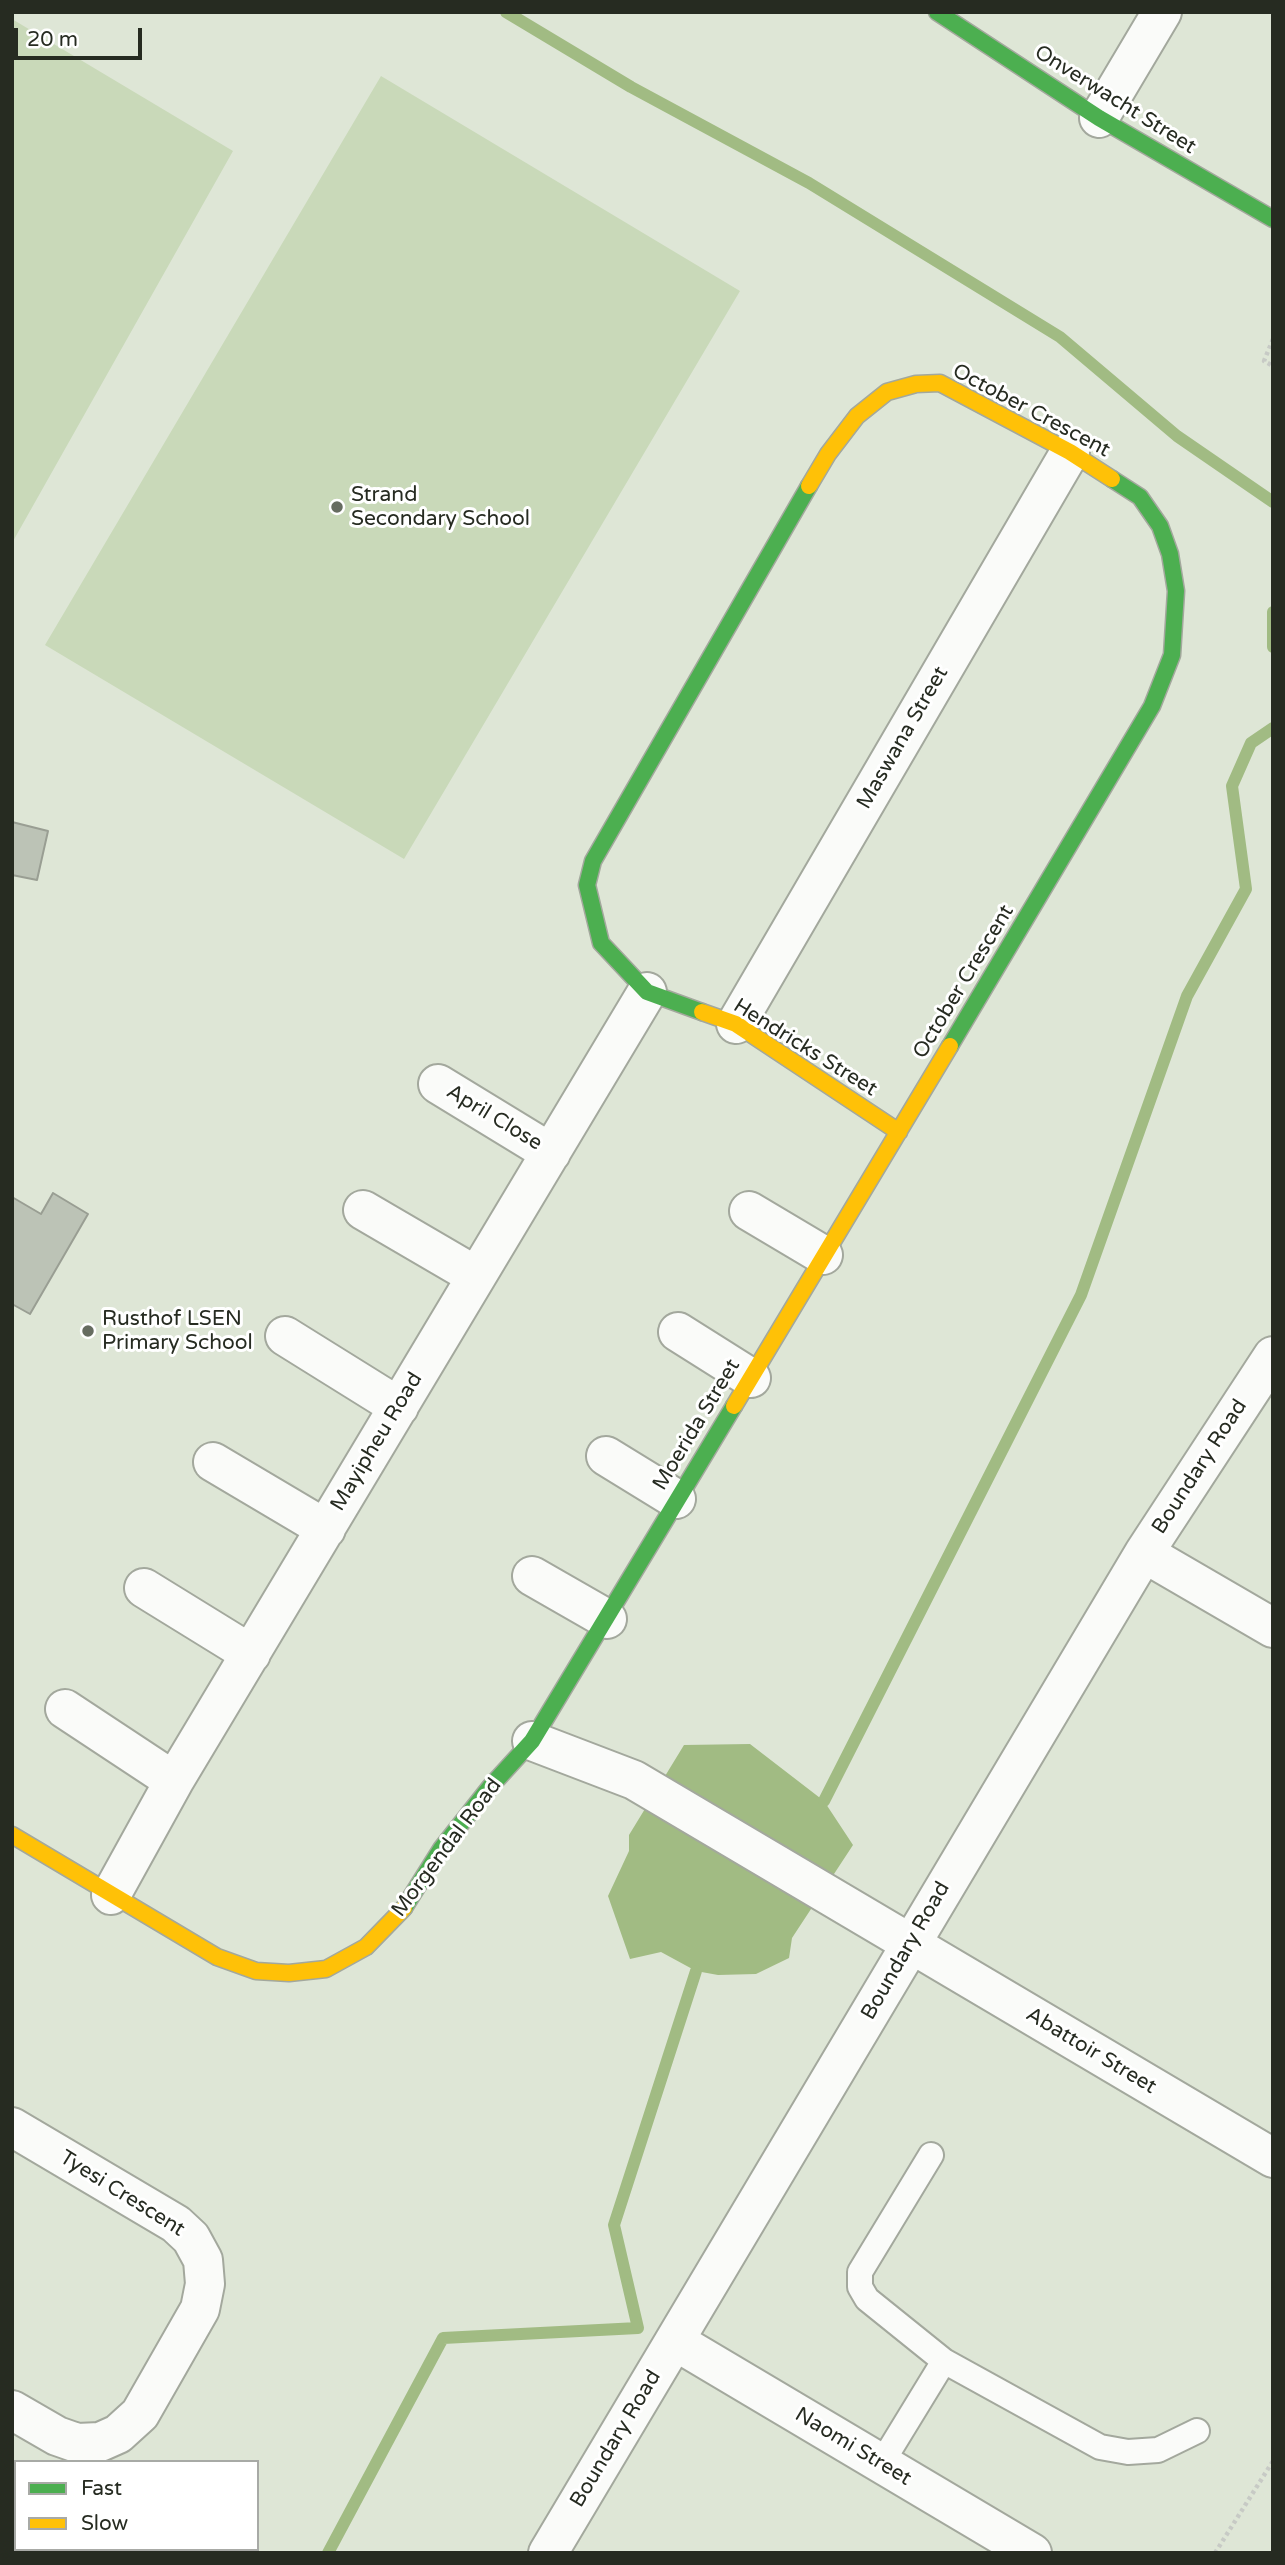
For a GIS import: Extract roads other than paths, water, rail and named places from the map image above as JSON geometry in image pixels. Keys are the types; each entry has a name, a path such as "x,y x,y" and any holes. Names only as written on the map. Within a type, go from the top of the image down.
{"street":[{"name":"Onverwacht Street","path":"937,12 1099,118 1273,219"},
{"path":"1099,118 1162,12"},
{"name":"October Crescent","path":"647,992 601,943 593,920 587,885 593,861 828,454 857,416 887,392 916,384 940,383 1070,452 1140,497 1160,526 1170,554 1176,591 1172,655 1152,706 899,1132"},
{"name":"Maswana Street","path":"736,1024 1070,452"},
{"name":"Hendricks Street","path":"647,992 736,1024 899,1132"},
{"name":"Mayipheu Road","path":"111,1895 174,1781 647,992"},
{"name":"April Close","path":"438,1084 551,1153"},
{"name":"Moerida Street","path":"532,1741 899,1132"},
{"path":"363,1210 477,1276"},
{"path":"749,1211 823,1255"},
{"path":"678,1332 751,1378"},
{"path":"285,1336 399,1407"},
{"name":"Boundary Road","path":"548,2553 1144,1553 1273,1356"},
{"path":"606,1456 676,1499"},
{"path":"213,1462 326,1529"},
{"path":"1144,1553 1273,1628"},
{"path":"532,1576 607,1619"},
{"path":"144,1588 251,1654"},
{"path":"65,1709 174,1781"},
{"path":"532,1741 583,1758 646,1787 911,1942"},
{"name":"Morgendal Road","path":"12,1835 216,1957 256,1971 289,1973 326,1969 366,1947 398,1917 441,1849 490,1787 532,1741"},
{"name":"Abattoir Street","path":"911,1942 1273,2158"},
{"name":"Tyesi Crescent","path":"12,2127 176,2224 191,2238 203,2260 205,2284 200,2309 140,2414 118,2434 100,2442 77,2443 57,2436 12,2410"},
{"name":"Naomi Street","path":"674,2341 1032,2553"}],"lane":[{"path":"931,2155 860,2272 860,2287 880,2312 944,2361 1100,2447 1128,2452 1158,2449 1197,2431"},
{"path":"881,2464 944,2361"}],"waterway":[{"path":"506,12 631,87 809,183 1060,337 1177,436 1273,502"},
{"path":"1273,612 1273,647"},
{"path":"824,1801 1081,1295 1187,996 1246,889 1232,786 1251,743 1273,728"},
{"path":"328,2553 443,2338 638,2328 614,2225 696,1971"}],"place":[{"name":"Strand Secondary School","path":"337,507"},
{"name":"Rusthof LSEN Primary School","path":"88,1331"}]}
